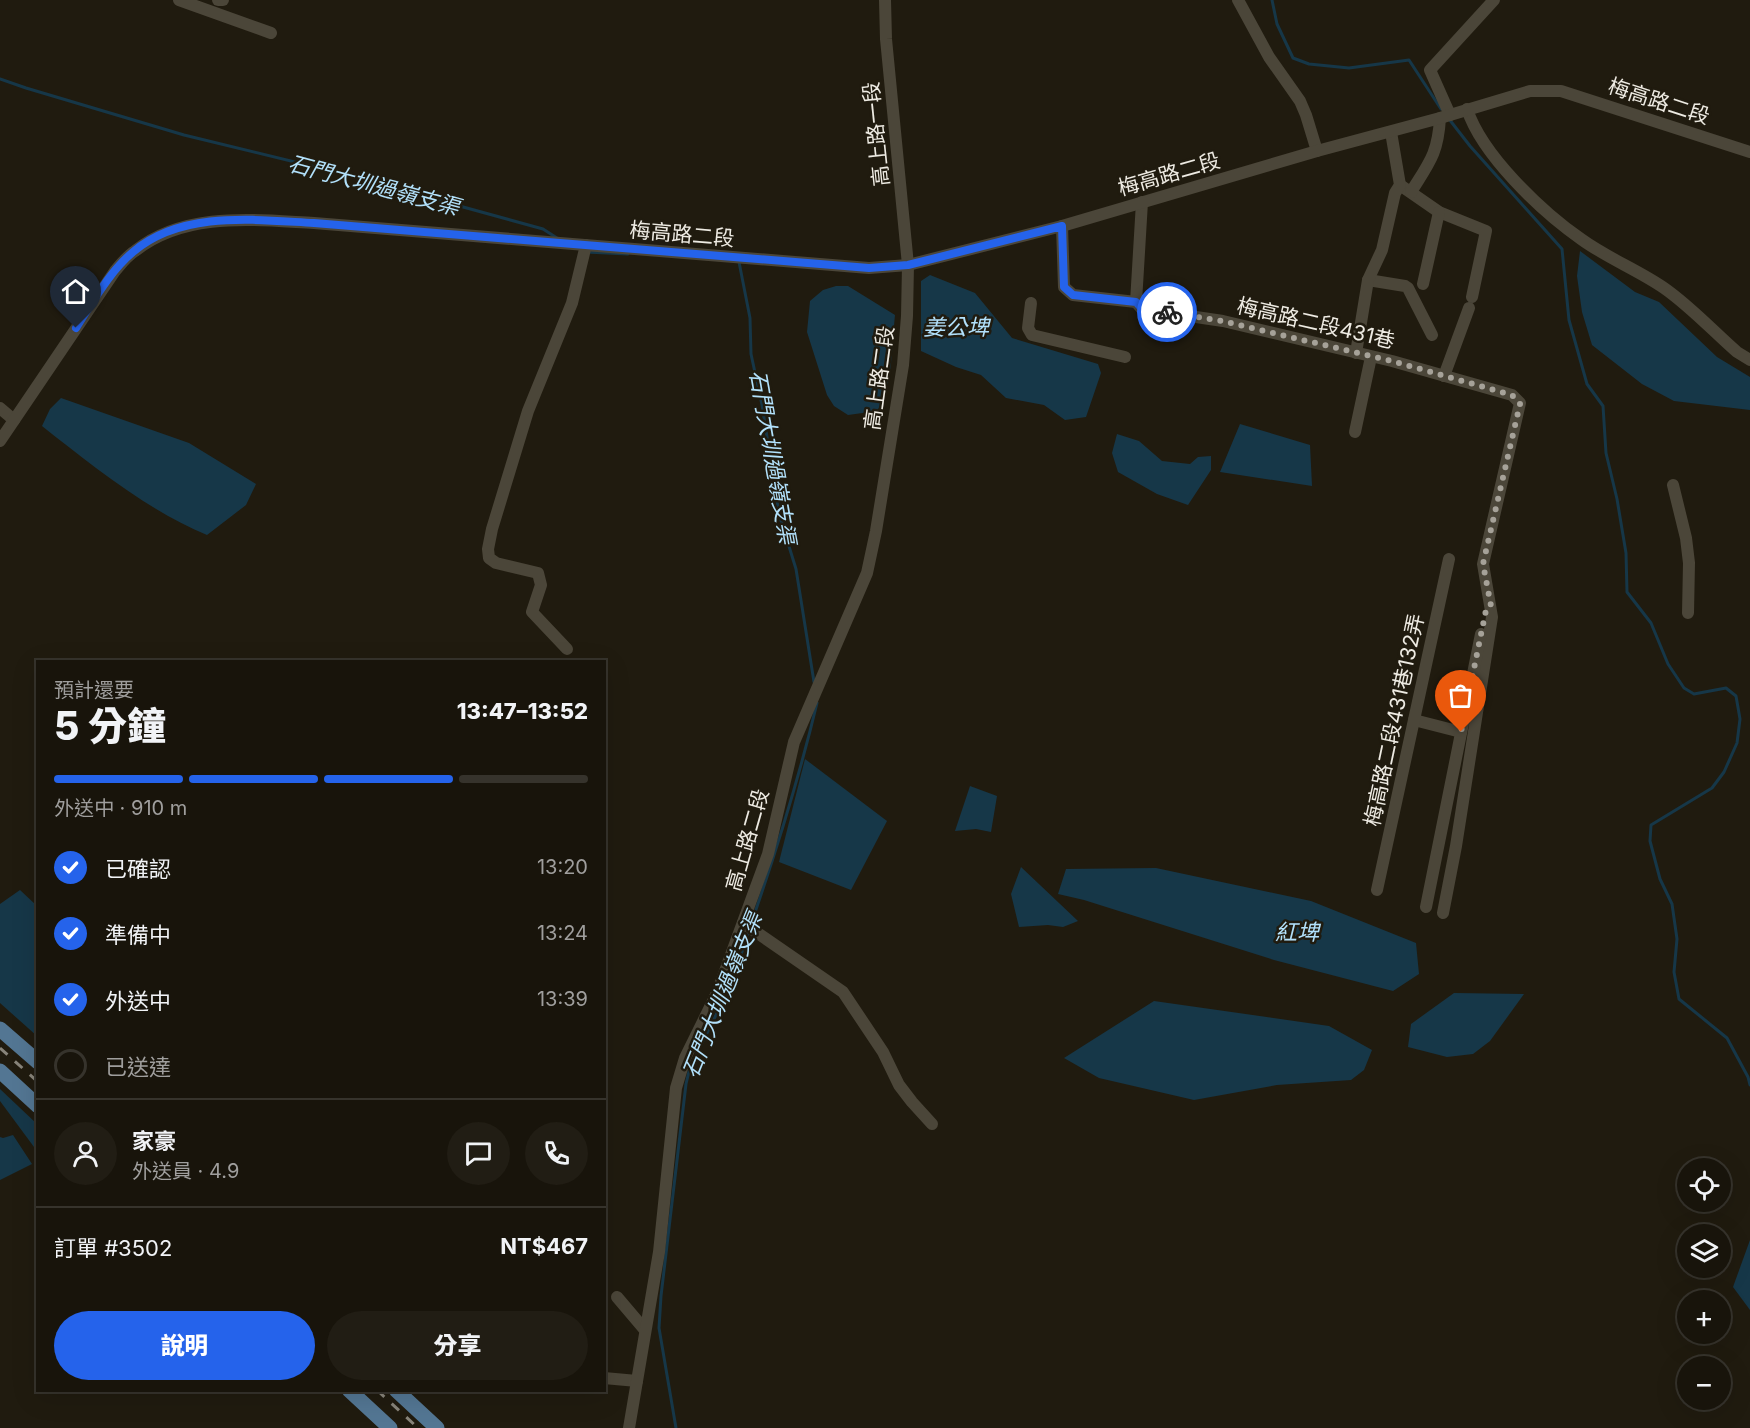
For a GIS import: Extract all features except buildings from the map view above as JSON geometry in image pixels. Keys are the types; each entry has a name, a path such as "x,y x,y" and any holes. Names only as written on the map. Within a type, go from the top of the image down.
{"main road":[{"path":"0,1029 36,1060"},
{"path":"0,1071 36,1104"},
{"path":"351,1392 390,1428"},
{"path":"398,1392 437,1428"}],"street":[{"path":"178,0 271,33"},
{"name":"高上路一段","path":"885,0 886,39 908,265"},
{"path":"1238,0 1269,57 1300,101 1317,151"},
{"path":"1356,353 1368,280 1382,250 1395,193 1405,189 1434,156 1439,141 1445,116 1430,70 1494,0"},
{"name":"梅高路二段","path":"2,438 115,271 134,251 159,236 181,228 235,219 565,243 585,249 869,268 908,265 1062,226 1530,91 1561,91 1750,152"},
{"path":"1467,109 1470,120 1488,150 1535,201 1581,240 1665,289 1737,352 1750,360"},
{"path":"1391,132 1405,189 1439,212 1486,231 1470,303 1444,376"},
{"path":"1136,302 1142,202"},
{"path":"1423,284 1439,212"},
{"name":"梅高路二段431巷","path":"1062,226 1064,287 1073,295 1136,302 1142,309 1222,321 1402,363 1512,395 1520,404 1483,564 1492,617 1456,846 1443,913"},
{"path":"567,649 531,612 541,585 538,573 496,563 489,558 488,549 528,411 572,303 585,249"},
{"name":"高上路二段","path":"629,1428 658,1252 676,1088 685,1058 748,926 768,854 794,742 867,573 903,365 908,316 908,265"},
{"path":"1368,280 1408,288 1432,335"},
{"path":"1030,303 1028,328 1032,334 1125,357"},
{"path":"1355,432 1371,357"},
{"path":"0,408 14,420"},
{"path":"1673,485 1686,538 1689,563 1688,613"},
{"name":"梅高路二段431巷132弄","path":"1377,890 1449,559"},
{"path":"1426,907 1486,610 1491,606"},
{"path":"1414,720 1461,732"},
{"path":"748,926 843,992 883,1052 899,1085 932,1124"},
{"path":"617,1297 645,1330"},
{"path":"606,1378 637,1381"}],"water":[{"path":"1580,251 1635,292 1659,302 1717,357 1750,377 1750,410 1674,401 1642,384 1592,345 1582,312 1577,276"},
{"name":"姜公埤","path":"930,275 975,293 1012,338 1098,364 1101,373 1086,417 1065,420 1044,405 1006,398 981,375 956,367 921,351 921,281"},
{"name":"姜公埤","path":"836,286 848,286 895,315 889,378 877,411 848,415 834,406 827,395 807,332 810,301 823,290"},
{"path":"61,398 189,443 256,484 246,505 207,535 164,514 121,486 42,426 50,409"},
{"path":"1240,424 1310,445 1312,486 1220,472"},
{"path":"1117,434 1139,441 1162,461 1190,464 1198,457 1211,456 1211,470 1188,505 1157,494 1118,472 1112,453"},
{"path":"805,759 887,821 851,890 779,862"},
{"path":"970,786 997,796 991,832 976,829 955,831"},
{"path":"1021,867 1078,921 1063,927 1048,925 1019,927 1011,894"},
{"name":"紅埤","path":"1156,868 1311,901 1416,943 1419,974 1393,991 1274,960 1084,900 1058,894 1066,869"},
{"path":"20,890 36,905 36,1035 0,1003 0,904"},
{"path":"1454,993 1524,994 1490,1041 1473,1054 1447,1057 1408,1047 1411,1024"},
{"path":"1154,1001 1329,1026 1372,1050 1364,1070 1351,1080 1277,1085 1194,1100 1099,1078 1064,1058"},
{"path":"0,1089 36,1123 36,1146 34,1147 0,1101"},
{"path":"13,1135 32,1164 0,1180 0,1137"},
{"path":"1750,1240 1750,1310 1733,1287"}],"waterway":[{"path":"1272,0 1277,24 1293,58 1309,64 1349,68 1409,60 1441,109"},
{"name":"石門大圳過嶺支渠","path":"0,79 184,135 336,172 543,229 557,238"},
{"path":"1449,119 1470,146 1562,249 1569,320 1587,384 1603,406 1606,453 1626,553 1627,592 1651,623 1668,664 1684,688 1694,694 1726,688 1736,696 1740,719 1737,743 1724,772 1712,788 1651,825 1650,841 1660,879 1672,904 1677,939 1674,972 1679,999 1727,1038 1750,1085"},
{"name":"石門大圳過嶺支渠","path":"586,252 628,254"},
{"name":"石門大圳過嶺支渠","path":"739,262 750,318 751,354 762,405 779,514 796,569 814,682"},
{"name":"石門大圳過嶺支渠","path":"751,924 787,815 817,703"},
{"name":"石門大圳過嶺支渠","path":"676,1428 659,1328 686,1084 690,1067 730,987 749,931"}],"railway":[{"path":"0,1048 36,1080"},
{"path":"379,1392 418,1428"}],"way so far":[{"path":"1167,312 1222,321 1392,361 1512,395 1518,400 1520,404 1483,564 1491,606 1486,610 1461,732"}],"route":[{"path":"76,328 115,271 134,251 159,236 181,228 235,219 314,223 869,268 908,265 1062,226 1064,287 1068,292 1073,295 1136,302 1142,309 1167,312"}]}
